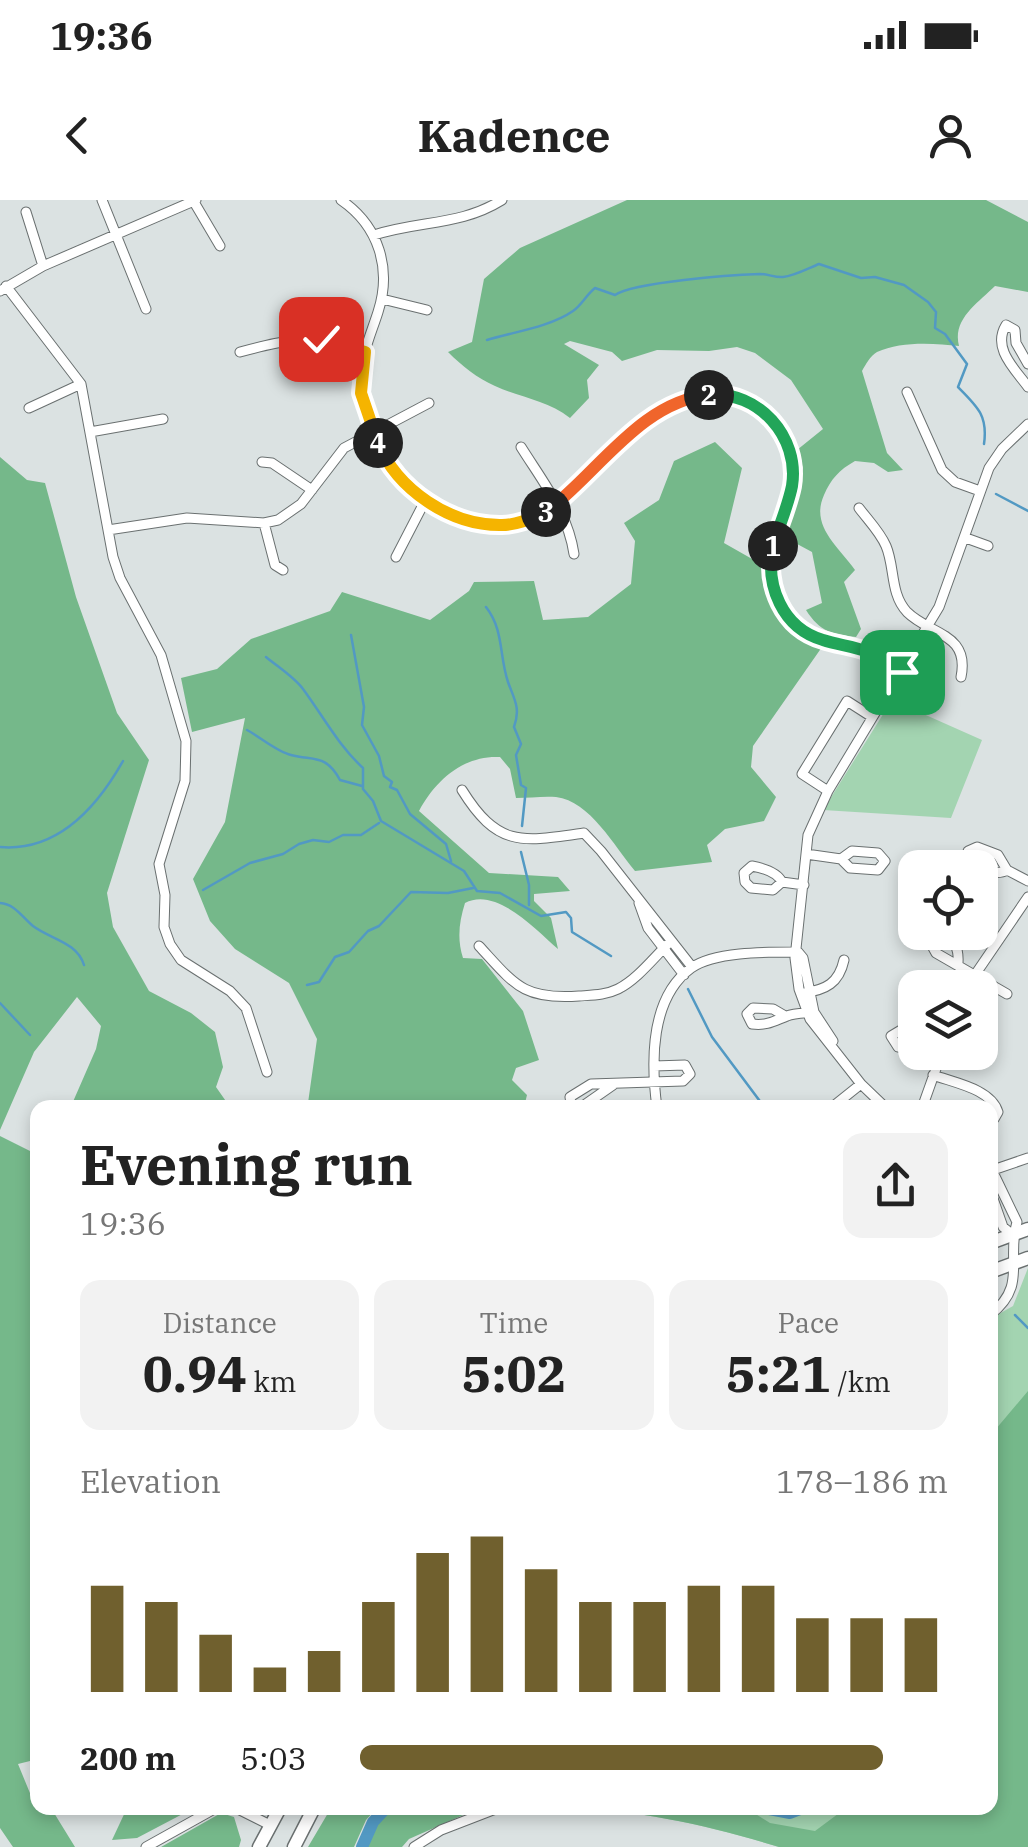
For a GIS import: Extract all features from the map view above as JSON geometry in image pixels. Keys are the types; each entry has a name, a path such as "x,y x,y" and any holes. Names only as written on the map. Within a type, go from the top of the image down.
{"highway":[{"path":"998,1240 1028,1229"},
{"path":"998,1269 1023,1260"},
{"path":"258,1847 276,1815"},
{"path":"294,1847 310,1815"}],"street":[{"path":"102,200 146,309"},
{"path":"341,200 357,211 374,235 384,269 382,299 365,352 361,393 372,431 396,476 449,513 502,525 526,521 557,504 641,426 669,406 696,396 720,394 755,404 781,434 792,470 792,486 771,557 771,578 783,611 808,634 866,651 902,672"},
{"path":"374,235 420,223 466,218 502,200"},
{"path":"220,246 195,201 43,266 3,289 81,384 120,578 168,673 186,742 185,781 159,864 165,894 164,926 170,944 181,960 230,991 246,1008 267,1072"},
{"path":"26,212 43,266"},
{"path":"382,299 427,310"},
{"path":"1028,364 1020,353 1015,330 1006,325 1001,346 1028,387"},
{"path":"240,352 302,338 321,339 365,352"},
{"path":"29,408 81,384"},
{"path":"907,392 942,470 955,482 980,491"},
{"path":"108,530 187,518 264,524 291,512 344,448 428,403"},
{"path":"90,432 163,420"},
{"path":"878,1100 835,1050 811,1012 796,971 806,854 814,819 828,791 944,598 989,468 1002,448 1026,430"},
{"path":"522,448 571,531 574,554"},
{"path":"262,462 272,463 312,490"},
{"path":"396,557 426,499"},
{"path":"859,508 887,547 899,601 909,614 959,649 963,658 961,677"},
{"path":"264,524 276,565 283,570"},
{"path":"966,538 988,546"},
{"path":"828,791 802,774 847,701 872,717"},
{"path":"462,790 489,826 515,839 530,841 584,834 637,896 648,928 668,944 688,971"},
{"path":"806,854 841,858"},
{"path":"1007,870 1028,881"},
{"path":"782,882 804,886"},
{"path":"976,970 1028,897"},
{"path":"479,946 510,980 550,998 602,995 616,990 668,944"},
{"path":"656,1100 654,1066 662,1014 675,984 688,971 758,952 798,952"},
{"path":"804,992 834,983 844,960"},
{"path":"958,963 969,970"},
{"path":"998,989 1006,994"},
{"path":"784,1016 811,1012"},
{"path":"570,1100 586,1084 682,1081 690,1074 685,1065 654,1066"},
{"path":"925,1100 935,1070"},
{"path":"933,1075 982,1100"},
{"path":"591,1100 615,1083"},
{"path":"841,1100 861,1084"},
{"path":"998,1167 1028,1158"},
{"path":"998,1184 1016,1222 1013,1235"},
{"path":"998,1211 1023,1260 1011,1294 998,1307"},
{"path":"146,1847 203,1815"},
{"path":"250,1815 270,1825"},
{"path":"419,1845 483,1815"}],"green space":[{"path":"627,200 986,200 1028,222 1028,292 995,286 963,320 959,346 917,344 886,348 872,356 862,371 887,453 903,470 888,472 874,463 855,461 840,471 824,495 823,526 855,570 844,582 861,629 856,637 827,631 806,610 822,603 812,552 786,538 803,468 797,450 823,429 791,380 755,353 737,347 657,350 622,361 612,352 570,341 564,344 599,365 587,380 589,398 570,418 552,407 488,383 448,352 472,342 484,279 520,248"},
{"path":"715,442 742,468 724,543 766,567 768,595 778,618 796,635 822,647 753,746 751,767 776,797 764,821 725,829 707,845 712,862 635,871 580,807 556,797 516,798 510,769 500,757 462,765 442,780 419,811 489,873 558,877 570,891 534,894 534,901 551,918 558,949 515,912 490,900 465,903 461,917 463,958 482,959 523,1011 539,1060 516,1068 512,1080 527,1095 526,1100 308,1100 317,1039 289,983 235,949 210,921 193,879 225,822 245,718 192,732 181,678 217,669 251,639 330,611 342,592 430,620 469,591 474,582 534,581 543,620 588,617 631,584 635,541 624,523 659,500 674,461"},
{"path":"0,457 27,480 45,483 76,597 117,713 149,760 107,893 113,927 149,991 191,1013 215,1032 223,1067 216,1087 225,1100 74,1100 96,1049 101,1026 77,997 34,1052 0,1130"},
{"path":"892,700 982,740 951,818 823,810"},
{"path":"0,1136 30,1151 30,1761 18,1764 30,1793 30,1815 55,1815 75,1847 13,1847 0,1828"},
{"path":"1028,1268 1028,1847 779,1847 642,1815 998,1815 998,1314 1013,1306"},
{"path":"1028,1391 1028,1847 779,1847 642,1815 757,1815 770,1823 815,1831 837,1815 998,1815 998,1427"},
{"path":"124,1815 181,1815 137,1838 112,1840"},
{"path":"217,1815 234,1817 241,1840 239,1847 161,1847"},
{"path":"327,1815 371,1815 354,1847 308,1847"},
{"path":"384,1815 463,1815 409,1839 402,1847 365,1847"}],"waterway":[{"path":"487,340 564,317 595,288 615,295 642,286 684,280 760,274 783,277 819,264 861,278 875,277 904,285 928,302 936,312 935,328 945,334 967,364 958,387 980,413 984,444"},
{"path":"996,494 1028,511"},
{"path":"486,607 496,625 517,709 514,727 521,744 516,755 521,785 526,788 522,826"},
{"path":"351,635 364,707 362,725 379,756 384,776 392,782 390,787 397,790 410,814 446,844 451,861"},
{"path":"266,657 299,685 363,768 363,789 381,821 464,871 477,891 500,893 541,916 566,912 571,918 572,932 611,956"},
{"path":"247,730 286,753 324,762 340,780 362,786"},
{"path":"0,847 40,842 74,823 101,795 123,761"},
{"path":"203,890 250,863 283,854 299,844 361,835 379,823"},
{"path":"521,852 529,905"},
{"path":"307,985 319,982 335,957 349,952 411,892 448,893 473,888"},
{"path":"0,903 14,908 33,926 69,946 84,965"},
{"path":"688,989 712,1037 759,1100"},
{"path":"0,1003 30,1035"},
{"path":"1015,1315 1028,1328"},
{"path":"362,1847 380,1815"}],"route":[{"path":"321,339 365,352 361,393 365,409 386,462 396,476 449,513 478,522 502,525 526,521 547,511 641,426 669,406 696,396 720,394 755,404 770,417 790,454 792,486 771,557 771,578 783,611 808,634 866,651 902,672"}]}
